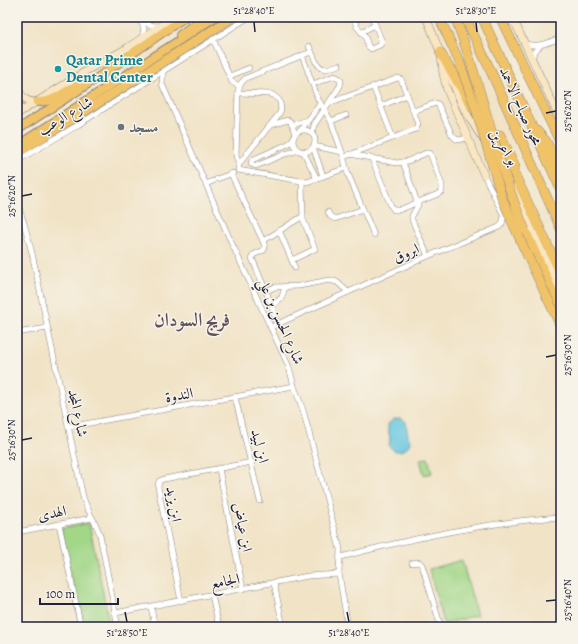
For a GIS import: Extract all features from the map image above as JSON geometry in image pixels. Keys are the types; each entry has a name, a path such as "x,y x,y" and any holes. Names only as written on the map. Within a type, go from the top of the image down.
{"highway":[{"path":"17,153 233,17"},
{"path":"439,17 460,61 476,109 502,198 561,327"},
{"path":"455,17 480,89 513,201 561,310"},
{"name":"محور صباح الاحمد","path":"465,17 561,229"},
{"name":"بو اعرين","path":"482,17 561,190"},
{"path":"500,17 561,144"},
{"path":"440,52 466,97 515,175 561,274"},
{"name":"بو اعرين","path":"460,61 534,202 561,262"},
{"path":"532,128 546,141 561,171"}],"main road":[{"name":"شارع الوعب","path":"17,114 142,38 173,17"},
{"name":"شارع الوعب","path":"17,130 94,80 185,17"},
{"path":"178,42 179,36 183,32 204,17"},
{"name":"شارع الوعب","path":"17,146 215,17"},
{"name":"بو اعرين","path":"426,17 465,111 478,133 500,164 525,211 561,292"},
{"path":"500,17 512,20 561,121"},
{"path":"440,52 447,90 484,175"},
{"path":"17,88 23,98 32,102 48,102 77,84 94,80"},
{"path":"17,99 20,107 17,114"},
{"path":"484,175 485,165 487,162 500,164"}],"street":[{"name":"شارع الوعب","path":"17,161 249,17"},
{"path":"354,17 357,27 365,36 370,48 380,46 382,41 372,17"},
{"path":"140,19 149,25 159,26"},
{"path":"140,19 144,29 142,38"},
{"path":"361,32 375,24"},
{"path":"524,43 531,46 540,46 561,38"},
{"path":"213,40 233,83 239,86"},
{"path":"309,46 320,67 324,69 339,65"},
{"path":"532,60 534,52 540,46"},
{"path":"238,167 236,156 239,86 246,78 311,52"},
{"path":"302,55 320,104 331,120 346,168 374,235"},
{"path":"230,76 249,68"},
{"path":"329,68 331,77"},
{"name":"شارع الحسن بن علي","path":"162,72 162,84 286,360 303,410 341,557 340,574 348,627"},
{"path":"312,133 314,126 341,84 338,78 331,77 313,84"},
{"path":"313,146 343,155 350,154 418,127 401,79 398,78 329,103"},
{"path":"151,79 162,84"},
{"path":"373,86 393,138"},
{"path":"206,184 231,174 238,167 281,110 280,102 273,95 238,93"},
{"path":"381,106 407,95"},
{"path":"413,111 436,103 438,104 452,135 456,140 468,137"},
{"path":"251,164 252,160 288,144 301,130 320,104"},
{"path":"331,120 346,115"},
{"path":"270,126 286,120 290,121 294,136 294,146 301,151 317,179"},
{"path":"292,126 308,120"},
{"path":"238,167 251,164 256,166 285,154 310,150 315,139 312,133 301,130"},
{"path":"313,146 323,176"},
{"path":"350,154 372,159 402,162 426,153 430,153 443,188 441,193 397,210 392,208 372,159"},
{"path":"402,162 418,205 412,216 412,220 428,256"},
{"path":"238,167 310,182 346,168"},
{"path":"231,174 265,247 264,250 252,257 272,306 277,324"},
{"name":"ابروق","path":"271,327 428,256 494,230 504,221 502,212 484,175"},
{"path":"292,260 315,249 303,216 302,181"},
{"name":"شارع المجد","path":"17,203 32,253 46,328 84,501 100,535 118,627"},
{"path":"328,212 330,216 335,219 363,209"},
{"path":"263,241 303,216"},
{"path":"279,230 295,268"},
{"path":"266,291 275,287 300,286 329,280 337,282 348,292"},
{"path":"272,306 282,297 286,287"},
{"path":"17,333 46,328"},
{"name":"الندوة","path":"68,427 294,386"},
{"name":"ابن لبيد","path":"235,397 252,462 260,501"},
{"name":"ابن يزيد","path":"180,601 158,484 161,480 252,462"},
{"name":"ابن عياض","path":"219,469 243,589"},
{"path":"17,515 19,532"},
{"path":"341,557 398,542 457,530 561,517"},
{"name":"الهدى","path":"19,532 92,518"},
{"path":"60,524 81,627"},
{"path":"412,563 419,562 422,565 440,627"},
{"name":"الجامع","path":"115,613 212,596 316,575 340,574"},
{"path":"274,583 283,627"},
{"path":"212,596 218,627"},
{"path":"17,606 21,627"},
{"path":"151,607 155,627"}],"green space":[{"path":"428,458 432,473 424,475 420,459"},
{"path":"89,523 110,627 81,627 61,529"},
{"path":"462,560 477,615 444,624 429,569"}],"water":[{"path":"394,419 402,419 406,422 410,442 405,449 401,451 393,450 389,446 390,437 388,424"}],"place":[{"name":"Qatar Prime Dental Center","path":"58,69"},
{"name":"مسجد","path":"121,127"}],"district":[{"name":"فريج السودان","path":"192,320"}]}
